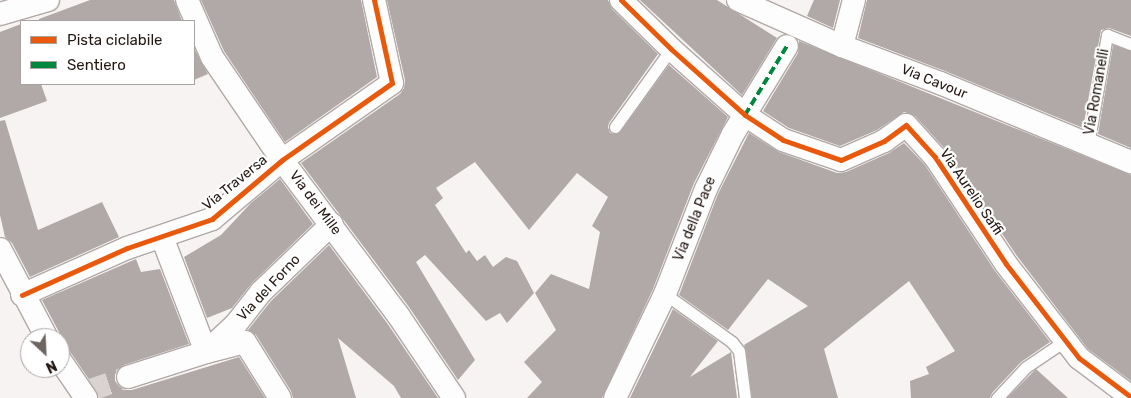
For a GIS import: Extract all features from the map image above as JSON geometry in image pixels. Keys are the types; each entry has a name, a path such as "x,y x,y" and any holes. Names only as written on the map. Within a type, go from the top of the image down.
{"street":[{"path":"0,14 48,0"},
{"name":"Via dei Mille","path":"187,0 212,57 282,160 332,224 398,315 454,398"},
{"name":"Via Traversa","path":"22,295 128,248 212,220 282,160 392,82 374,0"},
{"name":"Via Aurelio Saffi","path":"621,0 671,49 745,115 783,140 841,160 884,142 906,125 935,157 1006,264 1079,358 1131,397"},
{"name":"Via Cavour","path":"738,0 842,46 940,83 1131,162"},
{"path":"842,46 854,0"},
{"name":"Via della Pace","path":"615,398 666,294 706,189 745,115 787,46"},
{"name":"Via del Forno","path":"206,352 236,324 261,292 332,224"},
{"path":"162,237 206,352"},
{"path":"0,250 22,295 41,328"},
{"path":"128,377 206,352 245,342 280,398"},
{"path":"70,373 86,394"}],"lane":[{"name":"Via Romanelli","path":"1088,145 1107,35 1131,44"},
{"path":"615,127 671,49"},
{"path":"666,294 732,342 739,351 745,398"},
{"path":"997,398 1026,367 1066,340"}],"building":[{"path":"90,0 174,0 182,20 39,20"},
{"path":"201,0 361,0 377,77 285,142 224,51"},
{"path":"387,0 608,0 612,9 658,54 609,123 610,133 615,134 621,131 669,65 728,117 694,183 653,289 602,398 527,398 542,382 524,362 556,330 535,293 551,274 589,289 600,232 592,226 608,197 577,173 529,230 475,162 436,188 443,198 435,205 466,253 469,250 477,261 485,255 493,267 506,257 517,261 534,293 507,323 500,313 486,321 425,255 416,262 475,360 458,380 409,307 301,163 400,94 404,88 405,80"},
{"path":"640,0 717,0 777,38 742,95"},
{"path":"814,0 840,0 833,28 807,16"},
{"path":"867,0 1131,0 1131,36 1109,28 1101,30 1083,128 945,71 858,38"},
{"path":"20,24 20,85 41,85 47,101 0,118 0,32"},
{"path":"799,41 1131,175 1131,381 1088,349 1017,256 946,150 915,116 904,112 877,130 840,146 789,128 763,111 798,53"},
{"path":"1113,45 1131,51 1131,148 1098,134"},
{"path":"195,50 208,74 195,80"},
{"path":"5,120 38,230 102,202 119,237 30,277 12,243 5,237 0,215 0,121"},
{"path":"749,133 779,152 837,173 846,172 889,153 904,143 925,165 995,271 1050,342 1021,362 992,393 990,398 911,398 910,381 929,374 926,367 955,351 909,281 824,349 838,398 752,398 744,345 808,306 768,279 728,330 679,295 718,194"},
{"path":"280,179 313,224 252,283 232,308 207,318 184,257 221,235 251,203"},
{"path":"329,245 387,323 438,398 401,398 394,386 338,338 356,398 293,398 291,391 256,335 248,330 271,301"},
{"path":"136,259 141,272 160,269 189,344 124,365 115,374 115,381 119,386 125,390 132,390 239,357 265,398 99,398 97,391 70,352 70,328 57,328 42,300"},
{"path":"673,309 718,341 690,377 731,352 737,398 630,398"},
{"path":"1036,369 1068,398 1007,398"}],"tunnel":[{"path":"88,391 128,377"}],"marked path":[{"path":"745,115 787,46"}],"cycle path":[{"path":"22,295 127,248 212,219 282,160 392,83 374,0"},
{"path":"621,0 671,49 745,115 783,140 841,160 884,141 906,125 935,157 1006,264 1079,358 1131,397"}]}
